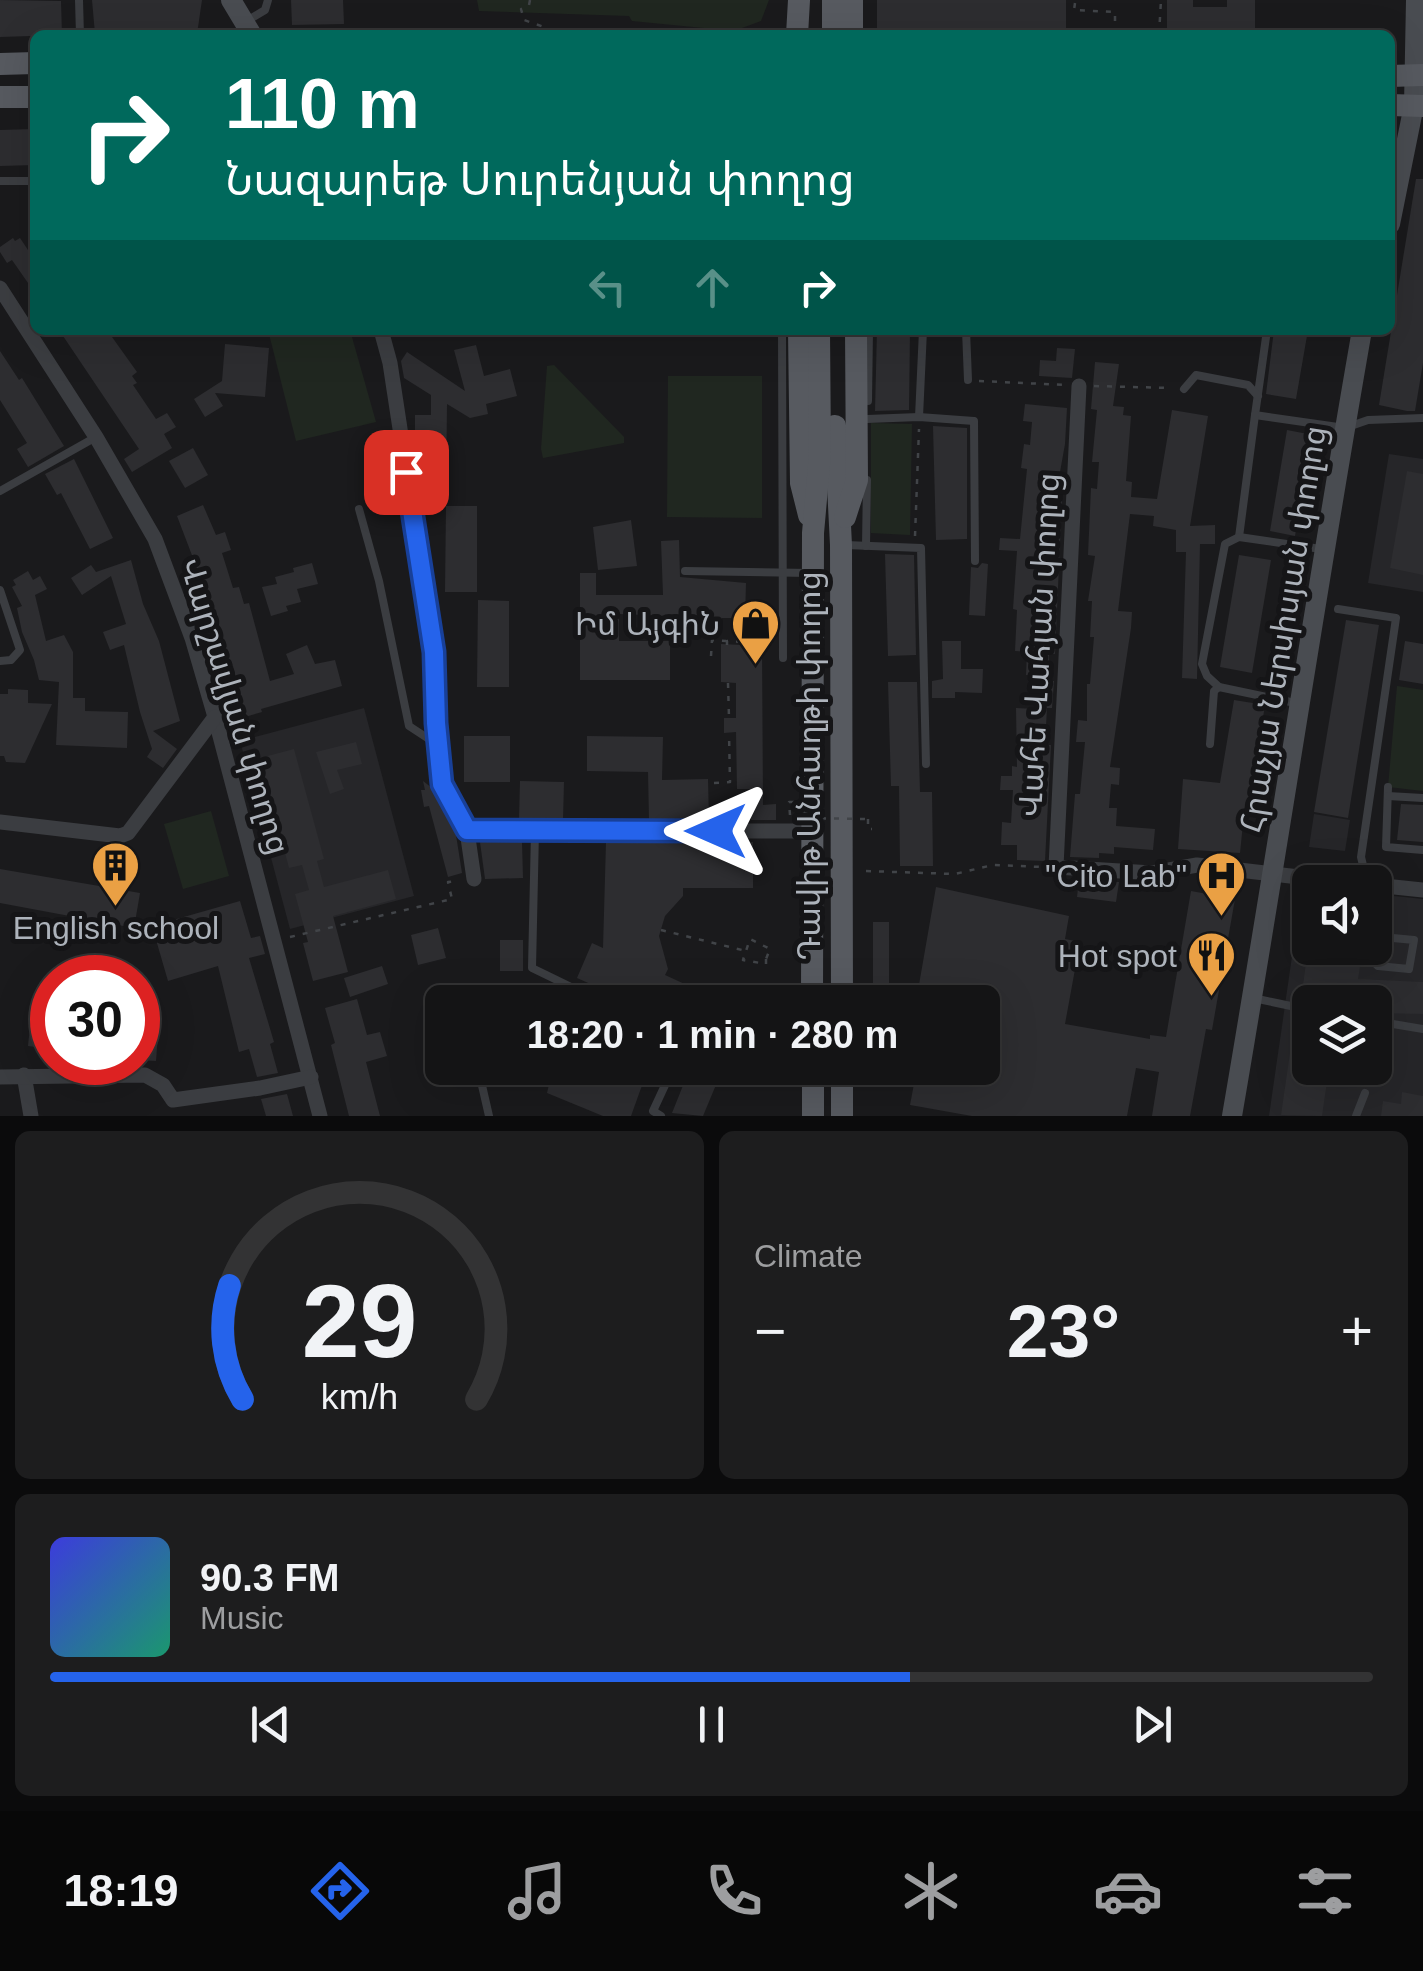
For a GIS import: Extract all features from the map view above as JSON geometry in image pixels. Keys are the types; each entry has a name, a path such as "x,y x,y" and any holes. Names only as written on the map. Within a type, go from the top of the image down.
{"main road":[{"path":"798,30 799,0"},
{"path":"852,0 852,30"},
{"path":"0,64 30,63"},
{"path":"0,97 30,97"},
{"name":"Դավիթ Անհաղթի փողոց","path":"799,335 801,483 814,532"},
{"name":"Դավիթ Անհաղթի փողոց","path":"811,985 799,822 820,454 819,335"},
{"name":"Դավիթ Անհաղթի փողոց","path":"834,335 835,453 841,538 842,985"},
{"name":"Դավիթ Անհաղթի փողոց","path":"841,538 857,480 856,335"},
{"path":"813,1085 813,1116"},
{"path":"842,1085 842,1116"}],"street":[{"path":"231,0 248,28"},
{"path":"1395,191 1408,106 1406,0"},
{"path":"1408,76 1416,0"},
{"path":"1395,156 1408,106"},
{"name":"Վարշավյան փողոց","path":"0,288 30,334"},
{"name":"Վարշավյան փողոց","path":"30,335 96,436 155,540 192,638 320,1116"},
{"path":"382,335 434,652 442,784 467,830 474,879"},
{"name":"Հրաչյա Ներսիսյան փողոց","path":"1278,876 1300,704 1361,335"},
{"name":"Հրաչյա Ներսիսյան փողոց","path":"1349,427 1370,335"},
{"name":"Վահե Վահյան փողոց","path":"1056,867 1079,386"},
{"name":"Հրաչյա Ներսիսյան փողոց","path":"1242,1116 1327,550"},
{"path":"0,822 120,836 128,833 215,717"},
{"path":"467,830 799,822"},
{"path":"1056,867 1152,873 1198,864 1292,877"},
{"path":"1392,887 1423,890"},
{"name":"Հրաչյա Ներսիսյան փողոց","path":"1232,1116 1258,999"},
{"path":"24,1075 31,1116"},
{"path":"0,1077 145,1076 162,1084 173,1100 311,1077"}],"lane":[{"path":"79,0 80,30"},
{"path":"248,28 268,0"},
{"path":"0,182 30,181"},
{"path":"782,335 783,658"},
{"path":"866,546 869,335"},
{"path":"919,417 923,335"},
{"path":"966,335 968,380"},
{"path":"1238,537 1265,335"},
{"path":"1184,389 1196,375 1248,385 1258,396"},
{"path":"1255,415 1349,427 1368,420 1423,418"},
{"path":"867,420 919,417 974,421 975,560"},
{"path":"0,491 96,436"},
{"path":"358,509 409,726 438,745"},
{"path":"1300,704 1219,687 1207,676 1202,664 1225,544 1238,537 1327,550"},
{"path":"841,538 866,546 922,548 926,764"},
{"path":"685,571 814,573"},
{"path":"0,590 20,650 11,660 0,661"},
{"path":"1338,609 1396,618 1363,865"},
{"path":"1210,744 1214,691 1219,687"},
{"path":"1423,798 1388,792 1386,847 1423,850"},
{"path":"535,831 532,968 567,985"},
{"path":"1377,965 1409,968 1414,940 1392,940"},
{"path":"1258,999 1292,1006"},
{"path":"1392,1023 1423,1028"},
{"path":"482,1085 489,1116"},
{"path":"661,1116 653,1111 664,1085"},
{"path":"1356,1116 1365,1093"}],"path":[{"path":"530,0 521,9 524,20 546,30"},
{"path":"1159,30 1161,0"},
{"path":"1074,4 1074,10 1115,12 1115,30"},
{"path":"968,380 1184,389"},
{"path":"915,548 919,417"},
{"path":"711,656 712,640 782,644"},
{"path":"728,683 729,718"},
{"path":"714,783 730,782 730,732"},
{"path":"799,822 868,818 868,829 872,829"},
{"path":"866,871 955,874 992,865 1056,867"},
{"path":"274,941 452,899 448,882 474,879"},
{"path":"661,930 746,951"},
{"path":"750,938 770,949 766,964 743,960 746,951 750,938"}],"shaded area":[{"path":"477,0 769,0 761,21 737,30 632,21 629,16 479,11"},
{"path":"269,335 351,335 376,422 296,441"},
{"path":"554,365 624,437 624,443 543,458 547,366"},
{"path":"668,376 762,376 762,518 667,517"},
{"path":"871,423 912,424 910,535 871,533"},
{"path":"1389,454 1423,459 1423,592 1368,583"},
{"path":"1397,686 1423,690 1423,791 1388,787"},
{"path":"364,708 414,896 290,929 240,741"},
{"path":"211,811 229,876 183,889 164,824"},
{"path":"1314,814 1350,820 1345,851 1309,847"},
{"path":"1392,896 1423,899 1423,1116 1269,1116 1292,956 1292,965 1392,965"}],"building":[{"path":"0,0 61,1 62,30 30,30 30,36 0,37"},
{"path":"92,0 202,0 198,30 95,30"},
{"path":"291,0 343,0 344,24 292,25"},
{"path":"877,0 1066,0 1066,30 877,30"},
{"path":"1167,0 1193,0 1193,7 1227,7 1227,0 1255,0 1255,30 1167,30"},
{"path":"30,129 30,165 0,166 0,130"},
{"path":"1416,179 1423,179 1423,363 1415,411 1379,405 1390,335 1395,335 1395,307"},
{"path":"20,238 30,249 30,286 12,260 7,263 0,247"},
{"path":"62,335 111,335 137,372 132,376 137,383 133,385 156,419 167,413 176,427 164,434 172,448 132,472 124,459 139,449"},
{"path":"877,335 910,335 909,410 875,411"},
{"path":"1273,335 1307,335 1296,399 1266,394"},
{"path":"225,344 269,348 265,397 215,393 223,406 205,417 194,399 222,381"},
{"path":"476,345 484,376 510,369 517,396 486,404 488,414 470,418 447,404 446,494 421,494 415,415 431,415 431,395 404,378 401,361 407,352 465,391 454,350"},
{"path":"1057,348 1075,349 1072,378 1039,376 1040,360 1056,361"},
{"path":"0,351 19,380 22,378 64,446 28,467 17,449 27,443 0,400"},
{"path":"1095,362 1119,364 1113,406 1124,407 1123,415 1131,416 1126,481 1132,482 1131,497 1157,499 1172,410 1208,416 1190,526 1215,525 1215,544 1200,544 1197,679 1182,678 1186,552 1176,552 1176,530 1153,526 1154,516 1130,514 1118,611 1132,612 1131,628 1110,767 1120,768 1119,785 1111,784 1109,808 1117,808 1116,826 1155,829 1153,850 1114,847 1114,854 1099,853 1099,858 1070,857 1075,794 1080,794 1085,742 1076,742 1078,720 1087,721 1087,684 1094,637 1090,637 1092,601 1088,601 1095,556 1088,555 1091,488 1097,489 1099,462 1092,462 1097,410 1091,409"},
{"path":"1025,404 1067,408 1055,498 1062,499 1055,654 1049,653 1048,680 1054,681 1052,708 1047,708 1045,745 1051,745 1045,861 1017,860 1017,845 1001,845 1002,822 1011,823 1013,790 1000,790 1001,776 1012,776 1012,766 1017,767 1016,708 1035,709 1036,676 1026,675 1027,652 1015,651 1017,551 999,550 1000,538 1020,539 1027,469 1021,468 1024,444 1030,445 1032,422 1023,421"},
{"path":"933,426 967,428 967,539 936,540"},
{"path":"1287,430 1313,435 1295,536 1270,531"},
{"path":"193,448 208,475 185,488 169,461"},
{"path":"74,459 113,538 90,549 61,493 57,495 45,474"},
{"path":"1407,471 1423,474 1423,575 1390,568"},
{"path":"203,505 216,535 225,532 231,550 222,553 233,588 239,587 244,604 249,603 270,681 294,674 286,654 307,645 315,664 335,660 342,686 245,717 233,666 225,668 194,573 198,571 177,516"},
{"path":"446,506 477,506 477,592 445,592"},
{"path":"631,520 637,566 598,570 593,527"},
{"path":"679,540 680,577 746,583 745,618 722,618 722,623 693,622 693,617 619,614 619,641 670,641 670,680 580,680 580,573 596,573 596,595 663,595 661,541"},
{"path":"885,554 914,555 916,655 888,656"},
{"path":"1239,555 1271,560 1252,673 1220,667"},
{"path":"131,560 143,604 159,641 180,721 153,731 177,749 163,768 147,757 152,749 124,645 110,650 103,632 126,624 111,576 82,595 71,578 91,565 96,572"},
{"path":"312,563 318,584 297,589 301,602 271,616 262,587 277,584 275,577"},
{"path":"982,563 988,564 985,616 969,615 971,567 978,568"},
{"path":"28,571 33,580 40,576 47,589 35,595 46,641 64,635 73,652 73,698 85,698 85,711 128,712 127,748 56,745 59,682 39,680 22,632 17,608 22,606 12,587 16,585 13,580"},
{"path":"478,600 509,601 509,687 477,687"},
{"path":"1346,620 1379,625 1348,818 1314,812"},
{"path":"942,641 961,641 961,669 983,669 982,693 955,692 955,698 932,698 932,681 943,679"},
{"path":"1405,641 1423,644 1423,684 1399,680"},
{"path":"721,644 762,646 763,805 776,804 776,820 751,820 750,789 737,789 736,732 724,733 724,718 736,718 736,683 721,682"},
{"path":"888,682 917,682 920,792 932,792 933,866 900,866 899,786 891,786"},
{"path":"8,689 28,690 28,703 52,704 25,763 6,762 0,756 0,694 8,694"},
{"path":"1234,700 1265,705 1249,804 1245,804 1240,853 1178,849 1183,779 1220,783"},
{"path":"464,736 510,736 510,782 464,782"},
{"path":"587,736 663,737 662,780 708,779 709,820 649,820 648,772 587,771"},
{"path":"356,742 362,764 337,770 344,789 330,794 316,752"},
{"path":"294,749 324,859 317,861 324,887 388,870 396,899 333,916 348,972 313,981 303,943 308,942 295,894 309,890 302,865 289,868 260,758"},
{"path":"423,781 432,788 456,835 462,873 448,877 429,806 424,807"},
{"path":"520,781 564,782 563,820 519,820"},
{"path":"1401,804 1423,805 1423,842 1397,840"},
{"path":"480,842 522,842 523,878 485,879"},
{"path":"606,842 753,842 753,888 683,888 683,896 665,916 659,936 668,969 665,975 687,985 593,985 577,978 592,943 603,948"},
{"path":"0,869 140,893 134,928 0,903"},
{"path":"1079,880 1119,882 1116,902 1077,897"},
{"path":"936,887 1069,916 1065,939 1080,942 1065,1024 1150,1039 1150,1035 1166,1037 1191,891 1235,899 1212,1030 1206,1029 1190,1116 1152,1116 1159,1072 1136,1068 1127,1116 972,1116 910,1105 914,1085 1000,1085 1000,985 919,985"},
{"path":"240,901 251,938 260,936 265,954 249,958 274,1042 270,1044 278,1073 257,1077 249,1049 239,1052 218,966 168,981 152,926"},
{"path":"873,922 889,922 889,985 873,985"},
{"path":"438,928 446,958 418,965 411,935"},
{"path":"500,940 523,940 523,971 500,971"},
{"path":"1306,965 1360,965 1358,979 1423,982 1423,1014 1392,1013 1392,985 1303,985"},
{"path":"382,966 388,984 350,997 344,978"},
{"path":"357,999 367,1035 380,1032 387,1056 366,1062 380,1116 349,1116 331,1045 335,1043 325,1008"},
{"path":"1292,1039 1292,1085 1327,1085 1322,1116 1281,1115"},
{"path":"549,1085 642,1085 631,1116 603,1116 547,1093"},
{"path":"683,1085 716,1085 703,1116 672,1113"},
{"path":"1402,1092 1423,1096 1423,1116 1381,1116 1383,1101 1401,1104"},
{"path":"287,1094 293,1116 266,1116 261,1099"}],"place":[{"name":"Իմ ԱյգիՆ","path":"755,666"},
{"name":"English school","path":"116,908"},
{"name":"\"Cito Lab\"","path":"1222,918"},
{"name":"Hot spot","path":"1212,998"}],"route":[{"path":"406,472 434,652 442,784 467,830 716,831"}]}
